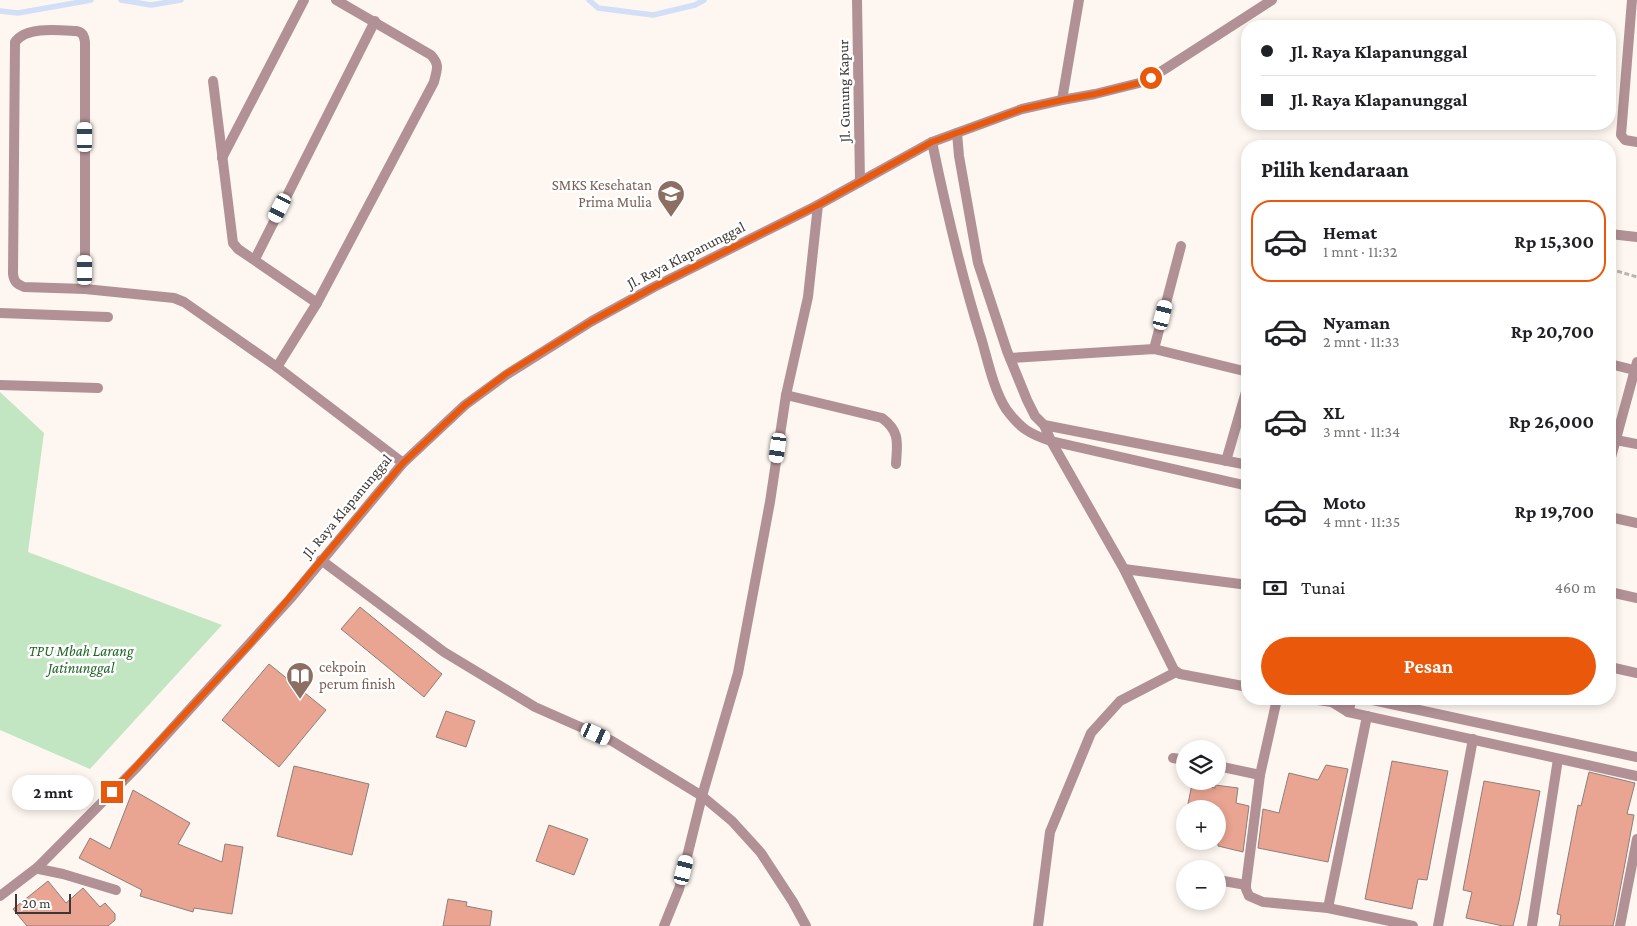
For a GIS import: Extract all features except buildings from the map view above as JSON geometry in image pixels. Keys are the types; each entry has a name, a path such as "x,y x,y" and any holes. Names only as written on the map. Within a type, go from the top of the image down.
{"street":[{"path":"222,158 304,0"},
{"path":"276,367 317,303 434,82 438,67 431,55 336,0"},
{"name":"Jl. Gunung Kapur","path":"858,0 860,182"},
{"path":"1062,100 1079,0"},
{"name":"Jl. Raya Klapanunggal","path":"0,896 38,867 137,768 251,643 403,463 465,405 514,370 592,321 654,287 818,205 932,142 1022,109 1095,94 1139,83 1151,78 1272,0"},
{"path":"1632,0 1621,135 1625,140 1637,142"},
{"path":"254,259 375,21"},
{"path":"85,290 84,35 76,30 44,30 23,34 15,42 14,280 17,284 24,287 174,298 184,302 276,367 403,463"},
{"path":"213,81 233,243 238,249 317,303"},
{"path":"957,133 959,156 978,262 1010,358 1035,416 1044,425 1051,441 1124,568 1176,672 1241,687"},
{"path":"932,142 948,220 970,304 994,379 1006,408 1024,430 1033,436 1051,441 1241,484"},
{"path":"664,926 679,889 702,796 738,673 770,502 786,395 808,297 818,205"},
{"path":"1616,235 1637,238"},
{"path":"1154,349 1180,246"},
{"path":"0,313 108,317"},
{"path":"1010,358 1154,349 1241,370"},
{"path":"1616,364 1636,366 1616,440 1637,444"},
{"path":"0,385 98,388"},
{"path":"786,395 882,418 896,433 898,439 896,464"},
{"path":"1226,461 1241,408"},
{"path":"1044,425 1241,464"},
{"path":"1616,518 1637,523"},
{"path":"321,560 444,652 535,706 612,740 702,796 732,821 760,853 793,902 806,926"},
{"path":"1124,568 1241,584"},
{"path":"1616,593 1637,598"},
{"path":"1616,668 1637,673"},
{"path":"1038,926 1050,832 1091,733 1120,701 1176,672"},
{"path":"1276,705 1260,775 1246,885 1249,896 1263,902 1328,908 1413,926"},
{"path":"1337,705 1348,712 1637,776"},
{"path":"1348,712 1350,705"},
{"path":"1396,705 1637,757"},
{"path":"1328,908 1368,716"},
{"path":"1438,926 1473,739"},
{"path":"1532,926 1558,759"},
{"path":"1226,768 1260,775"},
{"path":"1620,926 1637,838"},
{"path":"38,867 116,890"},
{"path":"1226,881 1246,885"},
{"path":"1362,926 1363,915"}],"path":[{"path":"1616,271 1637,277"}],"green space":[{"name":"TPU Mbah Larang Jatinunggal","path":"0,392 44,433 28,552 222,625 90,769 0,730"}],"waterway":[{"path":"0,11 18,13 91,0"},
{"path":"121,0 151,5 181,0"},
{"path":"589,0 598,8 653,15 695,5 704,0"}],"place":[{"name":"SMKS Kesehatan Prima Mulia","path":"671,218"},
{"name":"cekpoin perum finish","path":"300,700"}],"route":[{"path":"112,792 137,768 251,643 403,463 465,405 506,374 592,321 654,287 818,205 932,142 1022,109 1095,94 1139,83 1151,78"}]}
